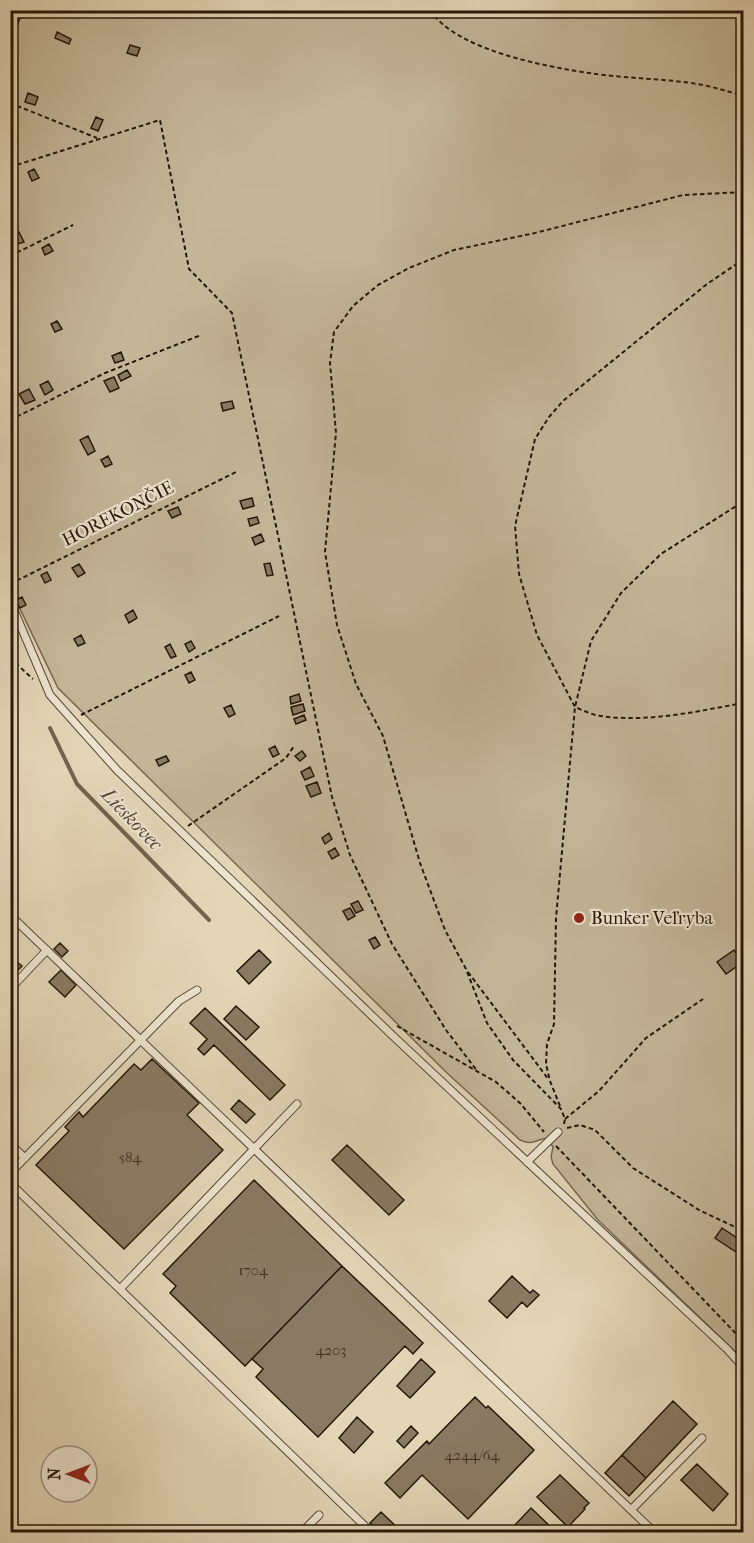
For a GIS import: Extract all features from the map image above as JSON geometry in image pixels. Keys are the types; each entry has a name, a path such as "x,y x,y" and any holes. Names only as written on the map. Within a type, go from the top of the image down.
{"lane":[{"path":"10,601 50,695 117,770 527,1162 728,1350 744,1368"},
{"path":"10,915 654,1533"},
{"path":"10,989 47,950"},
{"path":"10,1173 179,1001 197,990"},
{"path":"120,1289 297,1104"},
{"path":"527,1162 558,1132"},
{"path":"10,1144 25,1158"},
{"path":"10,1183 371,1533"},
{"path":"631,1510 702,1438"},
{"path":"302,1533 319,1515"}],"path":[{"path":"430,10 435,19 459,38 503,55 589,73 703,85 744,96"},
{"path":"10,103 99,139"},
{"path":"10,166 160,120 189,269 232,313 332,797 350,855 392,944 446,1030 478,1072"},
{"path":"561,1109 513,1060 487,1023 466,969 441,919 420,863 383,736 356,684 337,625 325,552 336,433 330,363 334,332 353,306 378,285 409,268 454,250 535,233 682,195 744,192"},
{"path":"10,256 74,225"},
{"path":"744,259 707,284 563,400 535,439 516,526 519,574 537,635 575,707 599,716 632,719 673,716 744,704"},
{"path":"10,420 105,373 201,335"},
{"name":"HOREKONČIE","path":"10,584 238,471"},
{"path":"735,1227 699,1210 633,1168 595,1130 580,1125 563,1128 565,1119 550,1081 546,1054 554,1024 556,918 575,707 591,641 621,593 661,554 744,501"},
{"path":"86,712 279,616"},
{"path":"10,658 34,680"},
{"path":"181,832 286,758 294,746"},
{"path":"466,969 550,1081"},
{"path":"565,1119 599,1091 646,1038 703,999"},
{"path":"397,1026 509,1092 546,1135"},
{"path":"552,1142 744,1342"}],"shaded area":[{"path":"267,10 269,15 282,10 743,11 743,1359 598,1220 553,1164 551,1157 553,1147 547,1138 531,1143 520,1140 446,1072 58,688 11,590 11,11"}],"building":[{"path":"12,15 20,18 17,26 10,24"},
{"path":"57,32 71,39 69,44 55,38"},
{"path":"130,45 140,48 137,56 127,53"},
{"path":"28,93 38,97 35,105 25,102"},
{"path":"96,117 103,120 98,131 91,128"},
{"path":"34,169 39,178 32,181 28,172"},
{"path":"19,232 24,242 17,244 13,235"},
{"path":"49,244 53,251 45,255 42,248"},
{"path":"57,321 62,329 55,332 51,324"},
{"path":"121,352 124,360 115,363 112,356"},
{"path":"127,370 131,376 121,381 118,375"},
{"path":"114,377 119,388 110,392 104,381"},
{"path":"48,381 53,390 45,395 40,385"},
{"path":"29,389 35,400 25,404 19,394"},
{"path":"232,401 234,408 223,411 221,403"},
{"path":"88,436 95,451 88,455 80,440"},
{"path":"108,456 112,464 105,467 101,460"},
{"path":"252,498 254,506 243,509 240,501"},
{"path":"148,499 151,506 145,509 141,502"},
{"path":"178,507 181,514 172,518 168,511"},
{"path":"257,517 259,523 250,526 248,519"},
{"path":"261,534 264,541 255,545 252,538"},
{"path":"270,563 273,575 267,576 264,564"},
{"path":"79,564 85,573 78,577 72,568"},
{"path":"47,572 51,580 45,583 41,575"},
{"path":"22,597 26,605 20,608 16,600"},
{"path":"133,610 137,618 129,623 125,615"},
{"path":"81,635 85,643 78,646 74,639"},
{"path":"191,641 195,648 189,652 185,644"},
{"path":"170,644 176,656 171,658 165,647"},
{"path":"191,672 195,680 189,683 185,675"},
{"path":"299,694 301,701 291,704 290,697"},
{"path":"303,704 305,711 293,715 291,707"},
{"path":"231,705 235,714 229,717 224,708"},
{"path":"304,715 306,720 296,724 294,719"},
{"path":"275,746 279,754 273,757 269,749"},
{"path":"302,751 306,756 300,761 295,756"},
{"path":"166,756 169,761 159,766 156,760"},
{"path":"310,767 314,776 305,780 301,772"},
{"path":"317,782 321,793 311,797 306,786"},
{"path":"329,833 332,839 325,844 322,838"},
{"path":"335,848 339,855 332,859 328,852"},
{"path":"358,901 363,910 356,913 351,904"},
{"path":"350,908 355,916 348,920 343,911"},
{"path":"375,937 380,945 374,949 369,940"},
{"path":"60,943 68,951 62,957 54,949"},
{"path":"259,950 271,962 249,984 237,971"},
{"path":"734,950 743,962 726,974 717,962"},
{"path":"10,956 22,966 10,978"},
{"path":"61,970 76,985 65,997 49,982"},
{"path":"236,1006 259,1027 246,1040 224,1019"},
{"path":"205,1008 285,1085 270,1100 214,1045 204,1055 198,1049 207,1039 190,1023"},
{"path":"152,1059 199,1103 187,1115 223,1150 124,1249 36,1165 69,1131 65,1127 79,1112 83,1117 134,1064 141,1070"},
{"path":"239,1100 255,1114 246,1123 231,1109"},
{"path":"347,1145 404,1200 389,1215 332,1160"},
{"path":"254,1180 342,1266 245,1366 170,1293 176,1286 163,1274"},
{"path":"722,1228 743,1242 736,1252 715,1238"},
{"path":"342,1266 423,1343 413,1354 405,1346 318,1437 256,1377 263,1369 252,1359"},
{"path":"512,1276 530,1293 533,1290 539,1295 527,1307 522,1302 507,1318 489,1301"},
{"path":"421,1359 435,1372 410,1398 397,1386"},
{"path":"475,1397 486,1408 488,1406 534,1450 468,1519 422,1475 400,1498 385,1483 427,1441 429,1444"},
{"path":"673,1401 697,1424 646,1478 622,1455"},
{"path":"357,1417 373,1432 354,1453 339,1438"},
{"path":"411,1426 418,1433 404,1448 397,1441"},
{"path":"622,1455 646,1478 629,1496 605,1473"},
{"path":"697,1464 728,1494 713,1511 681,1480"},
{"path":"560,1475 589,1503 568,1527 537,1497"},
{"path":"531,1508 556,1532 523,1532 515,1525"},
{"path":"381,1512 402,1532 380,1532 370,1523"}],"waterway":[{"name":"Lieskovec","path":"50,728 77,784 209,920"}],"place":[{"name":"Bunker Veľryba","path":"579,918"}]}
